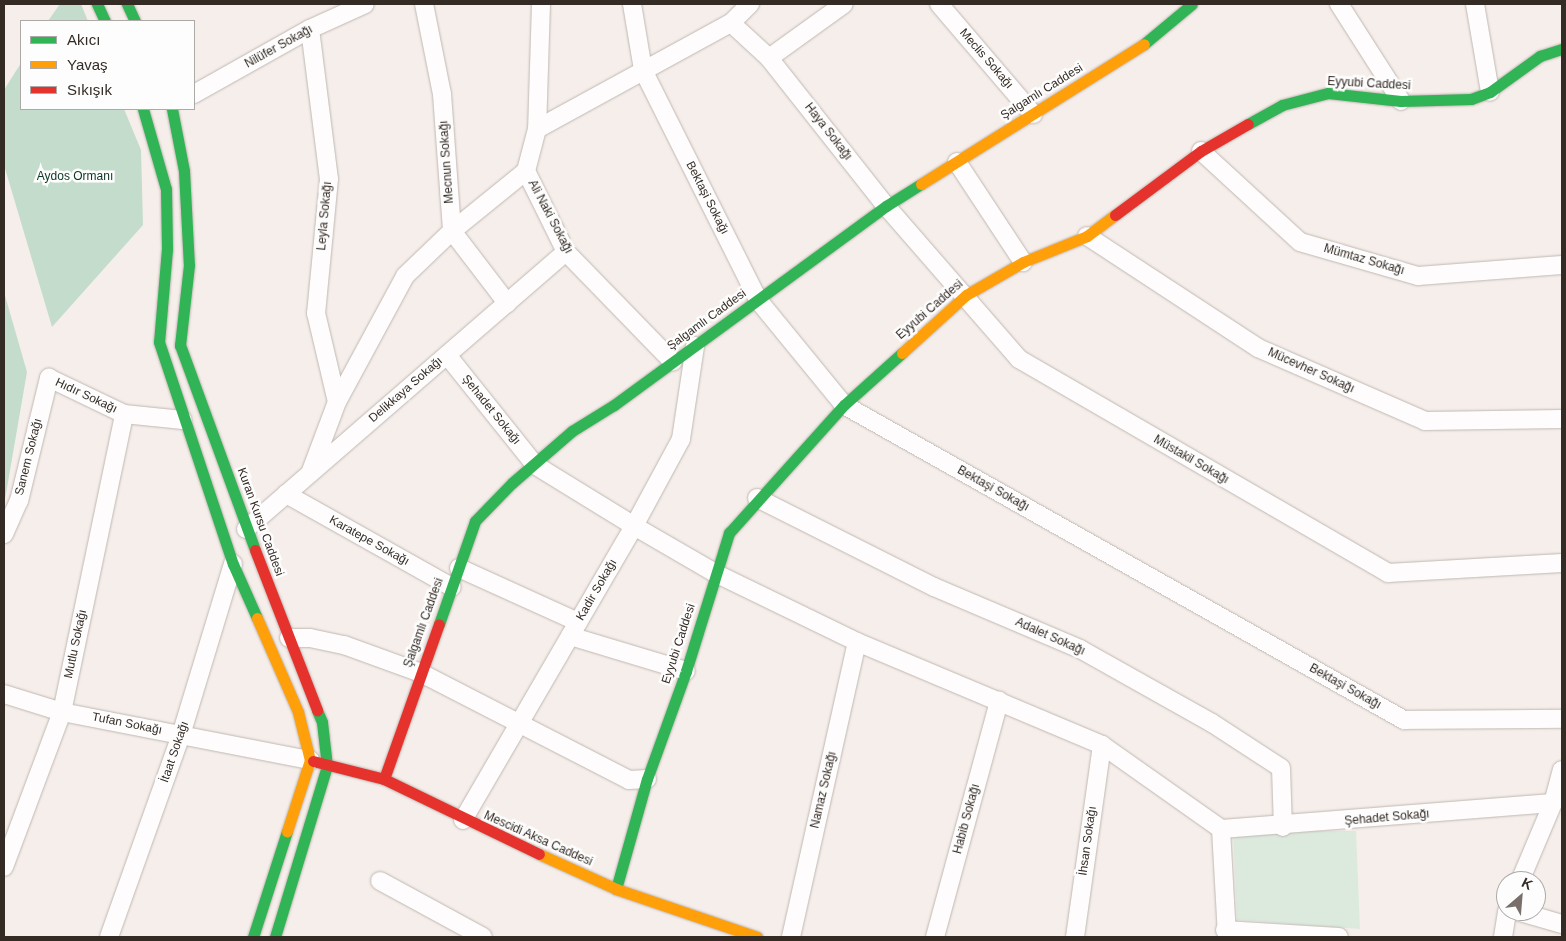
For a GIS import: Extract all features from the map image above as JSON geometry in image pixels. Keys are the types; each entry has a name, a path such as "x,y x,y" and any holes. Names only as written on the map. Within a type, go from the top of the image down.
{"street":[{"path":"97,4 104,20"},
{"path":"127,4 134,20"},
{"name":"Nilüfer Sokağı","path":"195,93 310,28 365,4"},
{"name":"Mecnun Sokağı","path":"424,4 442,94 452,231"},
{"name":"Ali Naki Sokağı","path":"541,4 538,128 526,171 566,252 673,362"},
{"name":"Bektaşi Sokağı","path":"632,4 642,70 758,300 844,405 1404,720 1562,719"},
{"path":"538,128 730,23 750,4"},
{"path":"769,58 844,4"},
{"name":"Meclis Sokağı","path":"939,4 1034,114"},
{"name":"Şalgamlı Caddesi","path":"384,779 475,521 512,483 572,432 673,362 886,206 1159,35 1192,4"},
{"path":"1338,4 1401,101"},
{"path":"1475,4 1490,92"},
{"name":"Haya Sokağı","path":"730,23 769,58 886,206"},
{"name":"Leyla Sokağı","path":"310,28 329,178 316,313 337,402"},
{"name":"Eyyubi Caddesi","path":"616,889 647,779 686,671 729,534 757,498 844,405 966,295 1023,262 1087,236 1201,151 1282,106 1328,93 1401,101 1471,98 1490,92 1540,56 1562,50"},
{"path":"143,110 148,120 166,189 167,249 159,342 183,420 233,564 298,712 310,760 253,937"},
{"path":"148,120 165,110"},
{"name":"Kuran Kursu Caddesi","path":"172,110 184,171 190,265 180,345 246,529 322,722 327,766 275,937"},
{"name":"Mümtaz Sokağı","path":"1201,151 1300,242 1418,276 1562,265"},
{"path":"956,162 1023,262"},
{"path":"311,473 337,402 405,276 452,231 526,171"},
{"name":"Müstakil Sokağı","path":"886,206 966,295 1019,359 1388,573 1562,564"},
{"path":"452,231 507,303"},
{"name":"Mücevher Sokağı","path":"1087,236 1258,348 1425,422 1562,419"},
{"name":"Delikkaya Sokağı","path":"246,529 566,252"},
{"name":"Kadir Sokağı","path":"463,820 634,526 681,438 695,346"},
{"name":"Şehadet Sokağı","path":"447,355 535,465 634,526 716,573 857,642 1102,745 1221,830 1553,804"},
{"name":"Hıdır Sokağı","path":"49,378 124,414 183,420"},
{"name":"Sanem Sokağı","path":"4,534 19,501 49,378"},
{"name":"Mutlu Sokağı","path":"4,867 62,712 124,414"},
{"name":"Karatepe Sokağı","path":"286,494 452,587"},
{"name":"Adalet Sokağı","path":"757,498 934,587 1080,649 1252,748 1281,768 1283,826"},
{"name":"İtaat Sokağı","path":"109,937 181,735 233,564"},
{"path":"459,568 574,629 686,671"},
{"path":"289,638 310,638 344,645 421,673 470,696 518,724 629,780 647,779"},
{"name":"Namaz Sokağı","path":"791,937 857,642"},
{"name":"Tufan Sokağı","path":"4,694 62,712 310,760"},
{"name":"Habib Sokağı","path":"935,937 999,701"},
{"name":"İhsan Sokağı","path":"1075,937 1102,745"},
{"name":"Mescidi Aksa Caddesi","path":"310,760 327,766 384,779 463,820 616,889 734,934 757,937"},
{"path":"1524,871 1553,804 1562,770"},
{"path":"1221,830 1226,933 1339,937"},
{"path":"380,881 483,937"},
{"path":"1546,919 1562,924"},
{"path":"1503,937 1506,921"}],"green space":[{"path":"60,4 81,4 88,20 49,20"},
{"name":"Aydos Ormanı","path":"20,65 20,110 124,110 141,150 143,225 52,327 4,165 4,90"},
{"path":"4,292 27,372 4,505"},
{"path":"1233,831 1356,831 1360,929 1237,920"}],"traffic: fast":[{"path":"97,4 105,20"},
{"path":"127,4 135,20"},
{"path":"1144,44 1192,4"},
{"path":"1248,124 1282,105 1328,93 1401,101 1471,99 1490,92 1540,56 1562,49"},
{"path":"143,110 166,189 167,249 159,342 233,564 257,618"},
{"path":"172,110 184,171 189,265 180,345 255,550"},
{"path":"439,624 475,521 512,483 572,431 614,405 886,206 921,184"},
{"path":"616,889 647,779 686,671 729,533 844,405 902,353"},
{"path":"275,937 327,766 322,722 317,710"},
{"path":"253,937 287,831"}],"traffic: slow":[{"path":"921,184 1144,44"},
{"path":"902,353 966,295 1023,262 1087,236 1115,215"},
{"path":"257,618 298,712 310,760 287,831"},
{"path":"539,854 616,889 757,937"}],"traffic: jam":[{"path":"1115,215 1201,151 1248,124"},
{"path":"255,550 317,710"},
{"path":"384,779 439,624"},
{"path":"313,761 384,779 539,854"}]}
